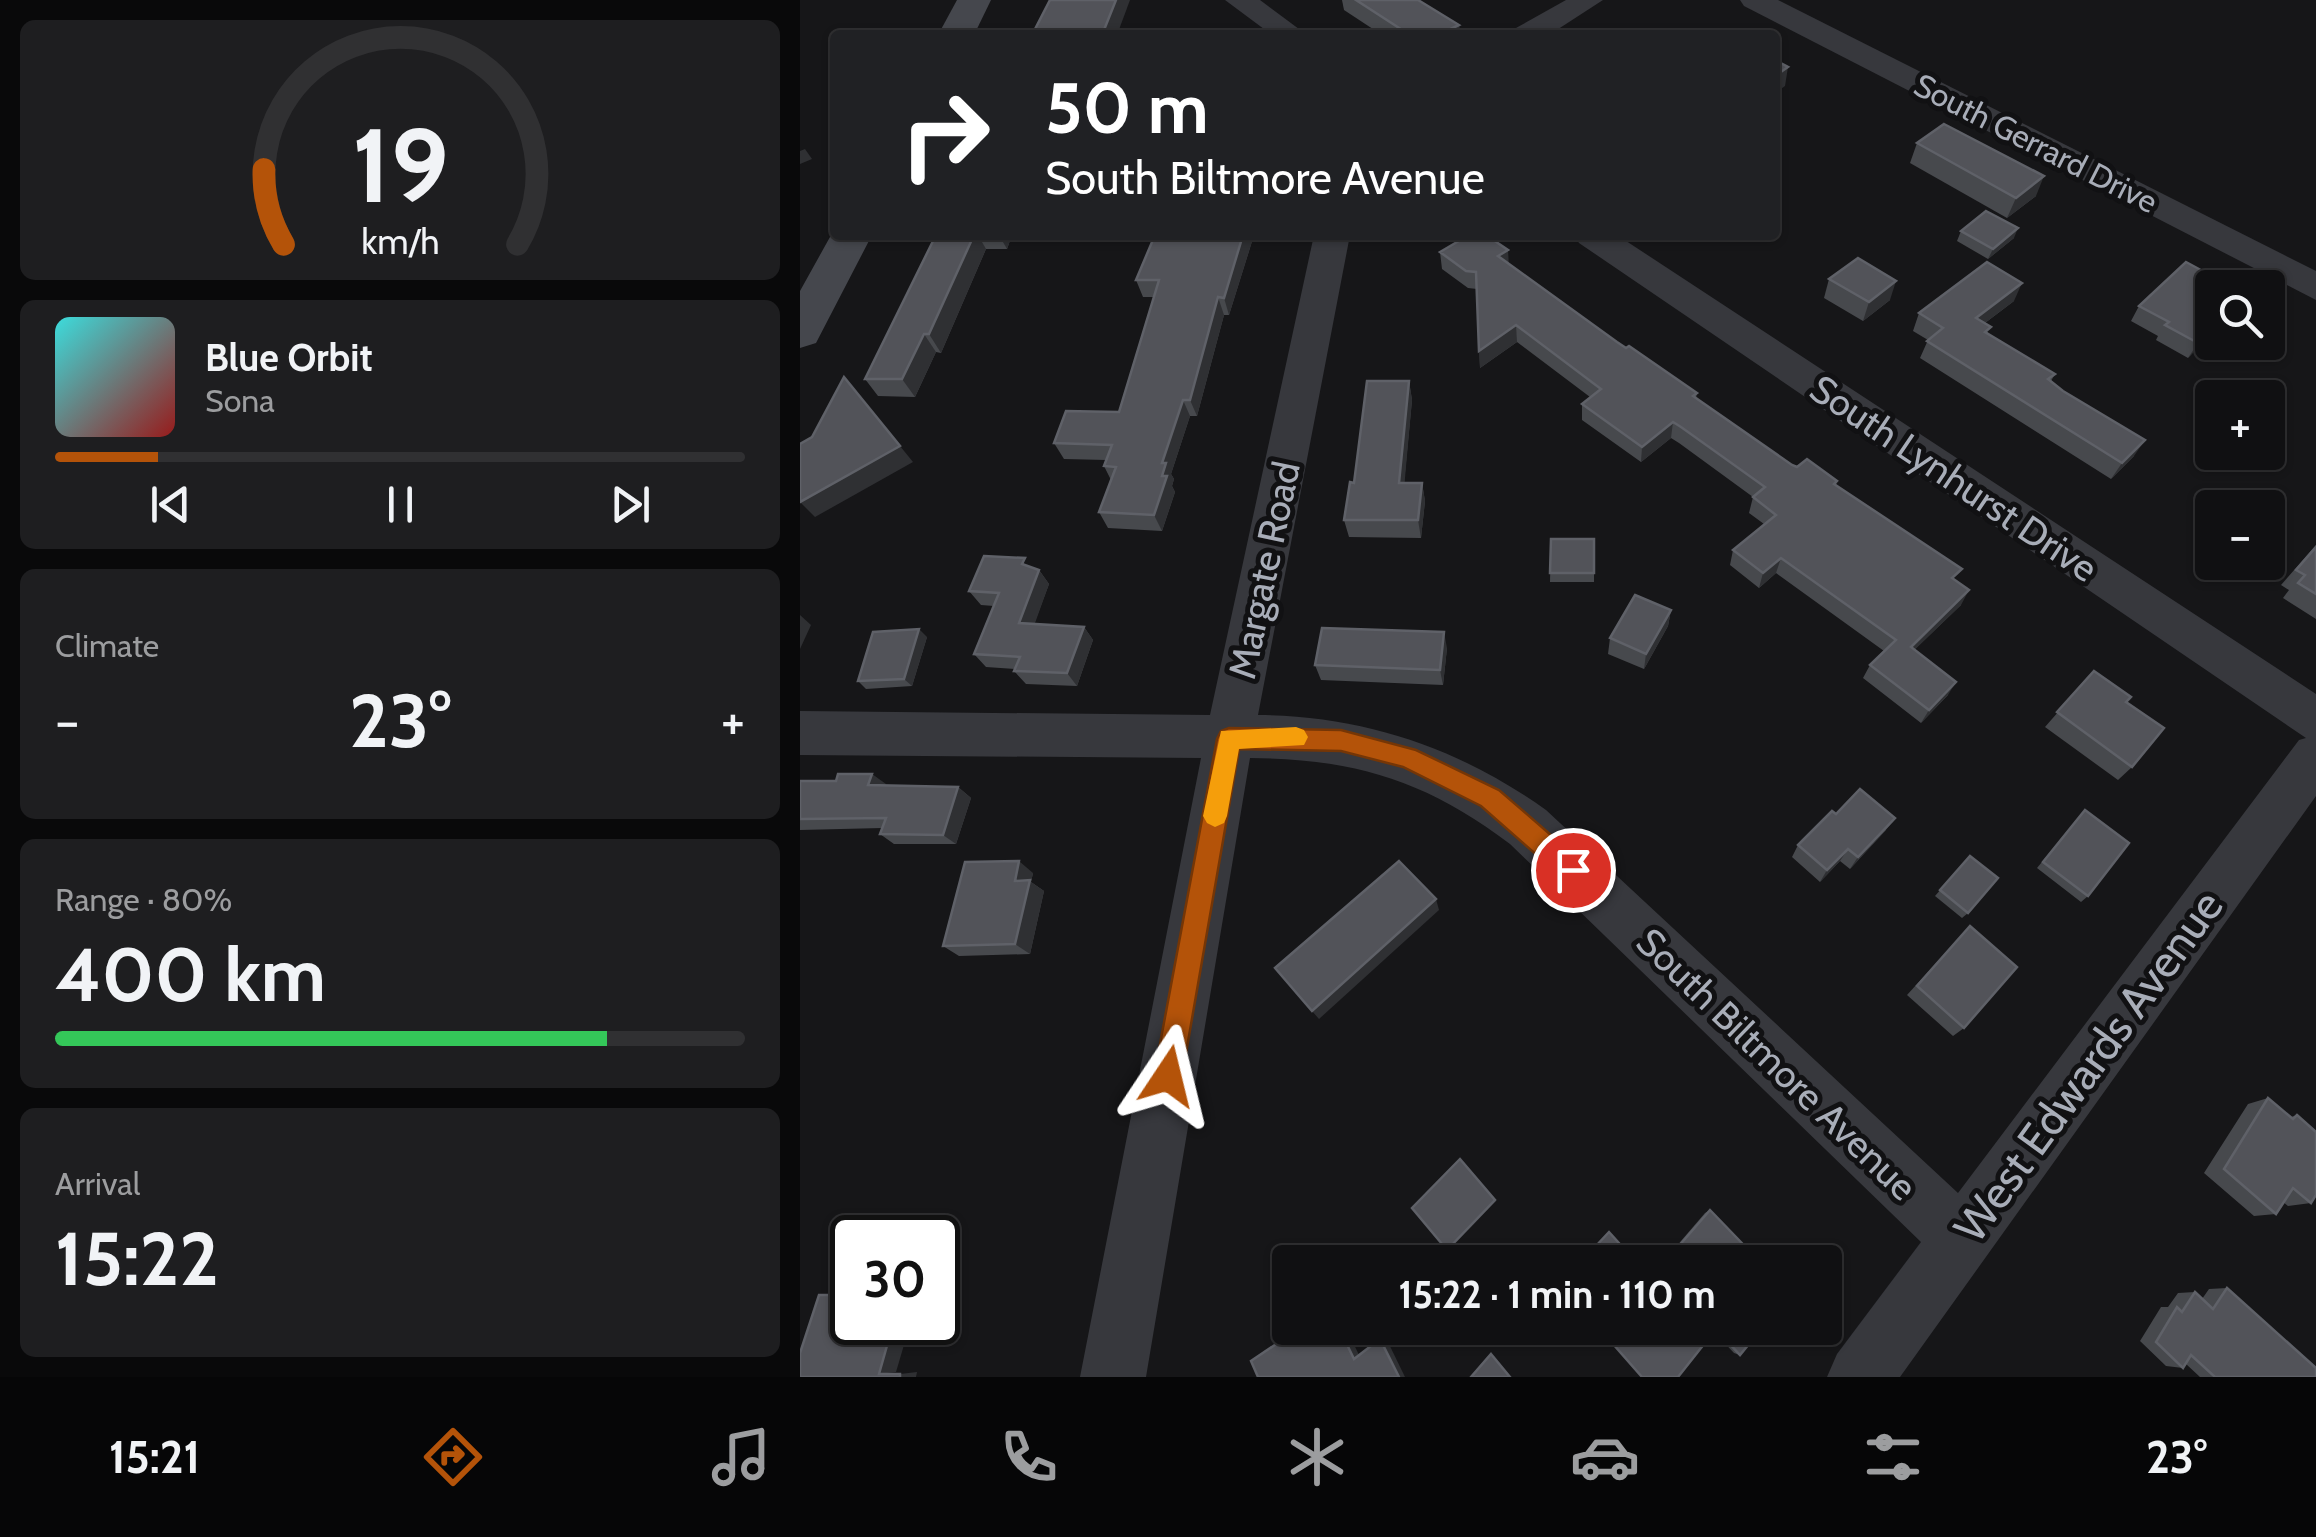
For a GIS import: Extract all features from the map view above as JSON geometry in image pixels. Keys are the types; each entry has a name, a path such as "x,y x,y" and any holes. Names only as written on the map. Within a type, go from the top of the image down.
{"street":[{"path":"959,30 974,0"},
{"path":"1240,0 1285,30"},
{"path":"1536,30 1588,0"},
{"name":"South Gerrard Drive","path":"1756,0 2316,287"},
{"path":"800,332 848,240"},
{"name":"Margate Road","path":"1113,1377 1229,739 1331,240"},
{"name":"South Lynhurst Drive","path":"1599,240 2316,720"},
{"name":"South Biltmore Avenue","path":"800,733 1292,737 1366,744 1408,758 1490,798 1546,844 1961,1238"},
{"name":"West Edwards Avenue","path":"1860,1377 2316,756"}],"building":[{"path":"1050,0 1116,0 1104,30 1035,30"},
{"path":"1356,0 1418,0 1459,25 1448,30 1402,30"},
{"path":"1944,124 2044,176 2016,198 1917,143"},
{"path":"1986,211 2018,228 1993,249 1961,231"},
{"path":"934,240 972,240 929,334 924,334 902,379 865,379"},
{"path":"1153,240 1241,240 1224,298 1218,297 1190,400 1183,400 1162,463 1166,463 1162,476 1167,476 1154,515 1099,512 1116,467 1104,466 1112,445 1054,443 1066,411 1119,412 1159,280 1136,280"},
{"path":"1460,240 1493,240 1508,250 1498,256 1617,342 1629,346 1697,393 1693,396 1792,465 1797,467 1807,459 1837,481 1834,484 1962,569 1952,578 1969,590 1911,647 1956,682 1929,710 1870,665 1896,640 1781,558 1763,573 1733,550 1776,515 1753,497 1765,487 1673,422 1642,447 1582,404 1601,389 1516,325 1479,351 1476,272 1466,271 1440,252"},
{"path":"1858,258 1896,281 1869,302 1829,279"},
{"path":"1987,262 2022,283 1976,318 1991,327 1985,332 2055,374 2048,379 2063,391 2145,440 2122,463 1927,341 1943,328 1919,313"},
{"path":"2186,262 2201,270 2195,270 2195,341 2139,306"},
{"path":"844,377 900,446 800,502 800,444 812,437"},
{"path":"1367,381 1409,381 1399,483 1422,483 1418,520 1344,520 1350,482 1354,483"},
{"path":"1551,539 1594,539 1594,573 1550,573"},
{"path":"2316,547 2316,594 2298,583 2305,575 2296,570"},
{"path":"984,556 1025,558 1022,564 1039,570 1019,623 1084,627 1067,673 1014,671 1020,657 974,654 999,593 969,591"},
{"path":"1635,595 1671,610 1646,654 1610,638"},
{"path":"1322,628 1444,632 1440,670 1315,665"},
{"path":"919,629 904,679 858,681 873,632"},
{"path":"2094,671 2131,697 2126,702 2164,728 2132,767 2057,712"},
{"path":"838,774 872,774 868,785 958,787 943,835 880,834 886,818 800,819 800,781 836,781"},
{"path":"1860,789 1895,818 1858,857 1848,849 1827,870 1798,845"},
{"path":"2085,810 2129,843 2088,896 2043,862"},
{"path":"1970,856 1998,878 1968,913 1940,890"},
{"path":"1019,861 1015,881 1030,880 1015,944 943,946 965,862"},
{"path":"1399,861 1436,899 1312,1011 1275,968"},
{"path":"1970,926 2017,967 1964,1028 1917,986"},
{"path":"2268,1098 2316,1132 2316,1195 2311,1203 2293,1188 2276,1214 2224,1169"},
{"path":"1460,1159 1495,1200 1452,1245 1443,1245 1412,1208"},
{"path":"1710,1210 1744,1245 1680,1245"},
{"path":"1609,1232 1621,1245 1597,1245"},
{"path":"2227,1288 2316,1368 2316,1377 2215,1377 2191,1355 2183,1368 2156,1342 2177,1307 2182,1312 2195,1292 2213,1309"},
{"path":"819,1295 830,1295 830,1345 887,1345 879,1374 900,1377 800,1377 800,1353"},
{"path":"1275,1345 1347,1345 1354,1359 1372,1345 1383,1345 1399,1377 1258,1377 1251,1361"},
{"path":"1614,1345 1703,1345 1678,1377 1642,1377"},
{"path":"1731,1345 1748,1345 1740,1355"},
{"path":"1491,1354 1510,1377 1471,1377"}],"slow traffic":[{"path":"1215,816 1229,739 1296,737"}],"route":[{"path":"1168,1076 1229,739 1292,737 1366,744 1393,752 1490,798 1573,870"}]}
